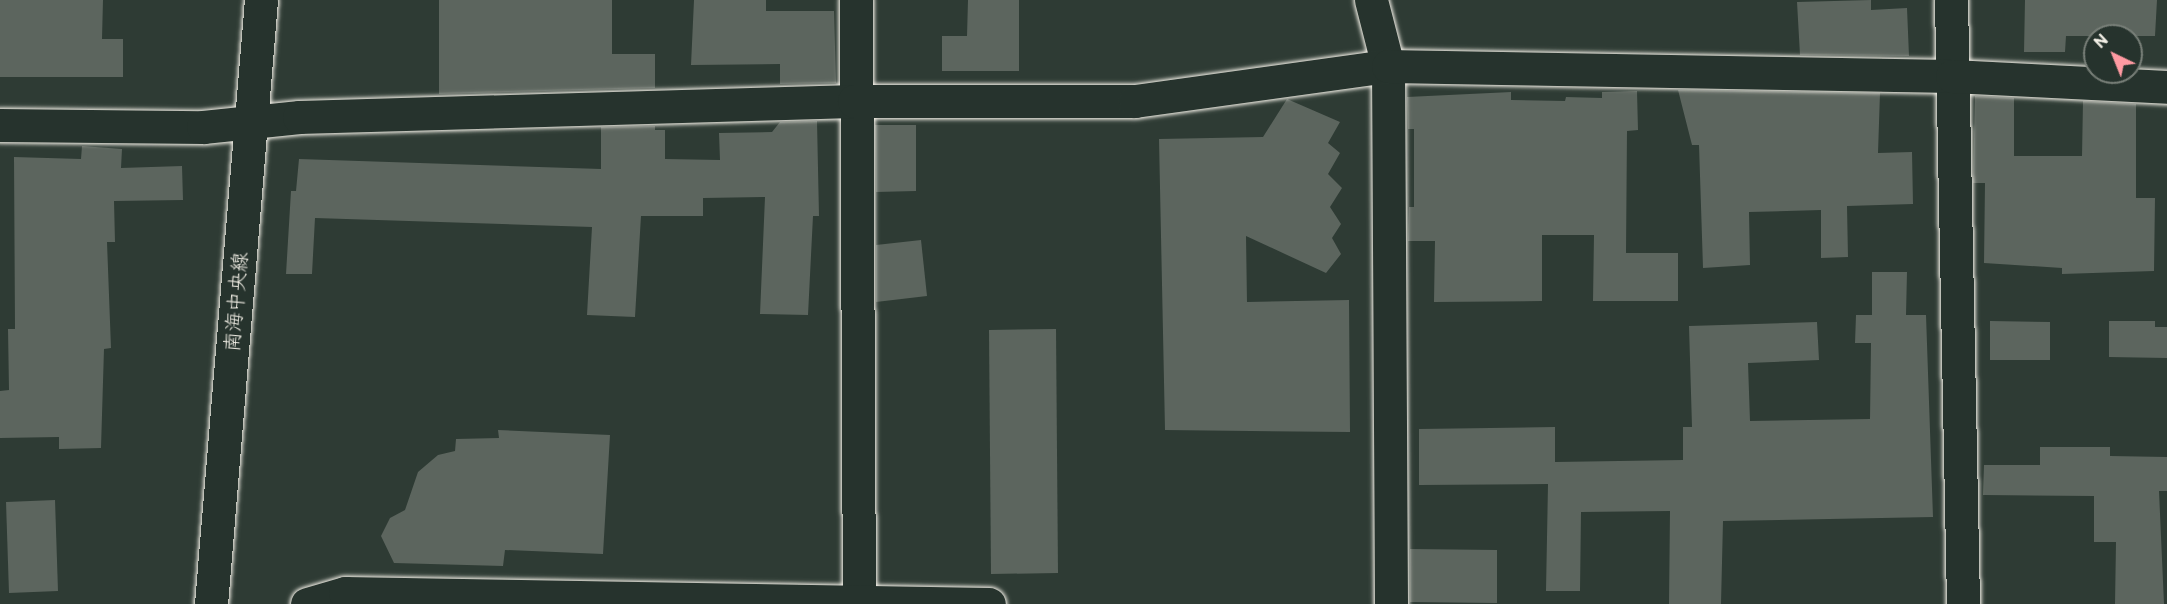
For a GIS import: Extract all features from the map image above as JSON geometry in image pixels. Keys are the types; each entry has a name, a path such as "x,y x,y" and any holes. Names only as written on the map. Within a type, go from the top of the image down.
{"street":[{"name":"南海中央線","path":"211,604 253,122 261,0"},
{"path":"856,0 854,101 859,604"},
{"path":"1371,0 1388,66 1391,604"},
{"path":"1951,0 1963,604"},
{"path":"0,124 203,127 253,122 854,101 1135,101 1388,66 1952,76 2167,87"},
{"path":"307,604 345,593 859,604 970,604"}],"building":[{"path":"0,0 103,0 102,39 123,39 123,77 0,77"},
{"path":"439,0 612,0 612,54 655,54 655,88 439,94"},
{"path":"694,0 766,0 766,11 834,11 836,83 780,84 780,64 691,65"},
{"path":"968,0 1019,0 1019,71 942,71 942,36 967,36"},
{"path":"1871,0 1871,10 1907,8 1909,56 1800,55 1797,2"},
{"path":"2025,0 2157,0 2155,36 2143,36 2143,24 2083,24 2083,36 2066,36 2065,52 2024,52"},
{"path":"1678,90 1880,93 1878,153 1912,152 1913,204 1847,206 1848,257 1821,258 1821,210 1749,212 1750,265 1703,268 1699,145 1692,145"},
{"path":"1637,91 1638,130 1627,131 1626,253 1678,253 1678,301 1593,301 1594,235 1542,235 1542,301 1434,302 1435,241 1408,241 1409,207 1414,207 1414,129 1408,129 1407,97 1511,92 1511,100 1565,101 1566,97 1602,98 1602,92"},
{"path":"1975,96 2014,98 2014,156 2082,156 2083,101 2136,104 2136,198 2155,198 2154,271 2062,274 2062,268 1984,263 1985,183 1973,183"},
{"path":"1287,99 1340,122 1328,143 1340,153 1328,174 1342,188 1330,207 1341,224 1332,238 1341,254 1326,273 1246,236 1247,302 1349,300 1350,432 1165,430 1159,139 1263,137"},
{"path":"817,121 819,216 813,216 808,315 760,314 765,197 703,198 703,216 641,216 635,317 587,315 592,227 315,218 312,274 286,274 291,191 296,191 299,159 601,169 601,127 655,126 655,130 665,130 665,159 720,160 719,133 772,132 780,122"},
{"path":"875,125 916,125 916,191 876,192"},
{"path":"82,146 122,149 121,168 182,166 183,200 114,201 115,242 107,242 111,348 104,349 101,448 59,449 59,437 0,438 0,391 9,390 8,329 15,329 14,157 81,159"},
{"path":"921,240 927,296 876,302 876,245"},
{"path":"1872,272 1907,272 1906,315 1926,315 1933,517 1723,521 1721,604 1669,604 1670,511 1581,512 1580,591 1546,591 1548,484 1419,485 1419,429 1555,427 1555,462 1683,460 1683,427 1692,427 1689,326 1817,322 1819,360 1748,363 1750,421 1870,419 1871,343 1855,343 1856,315 1872,315"},
{"path":"1990,321 2050,322 2050,360 1990,360"},
{"path":"2109,321 2155,321 2155,327 2167,327 2167,358 2109,357"},
{"path":"1056,329 1058,573 991,574 989,330"},
{"path":"498,430 610,435 603,554 505,550 503,566 394,563 381,536 390,518 405,510 418,472 438,455 455,451 456,439 499,438"},
{"path":"2040,447 2110,447 2110,456 2167,457 2167,491 2159,491 2164,604 2115,604 2116,542 2094,542 2094,496 1983,495 1984,465 2040,465"},
{"path":"55,500 58,591 9,593 6,502"},
{"path":"1410,549 1497,550 1497,603 1410,602"}]}
